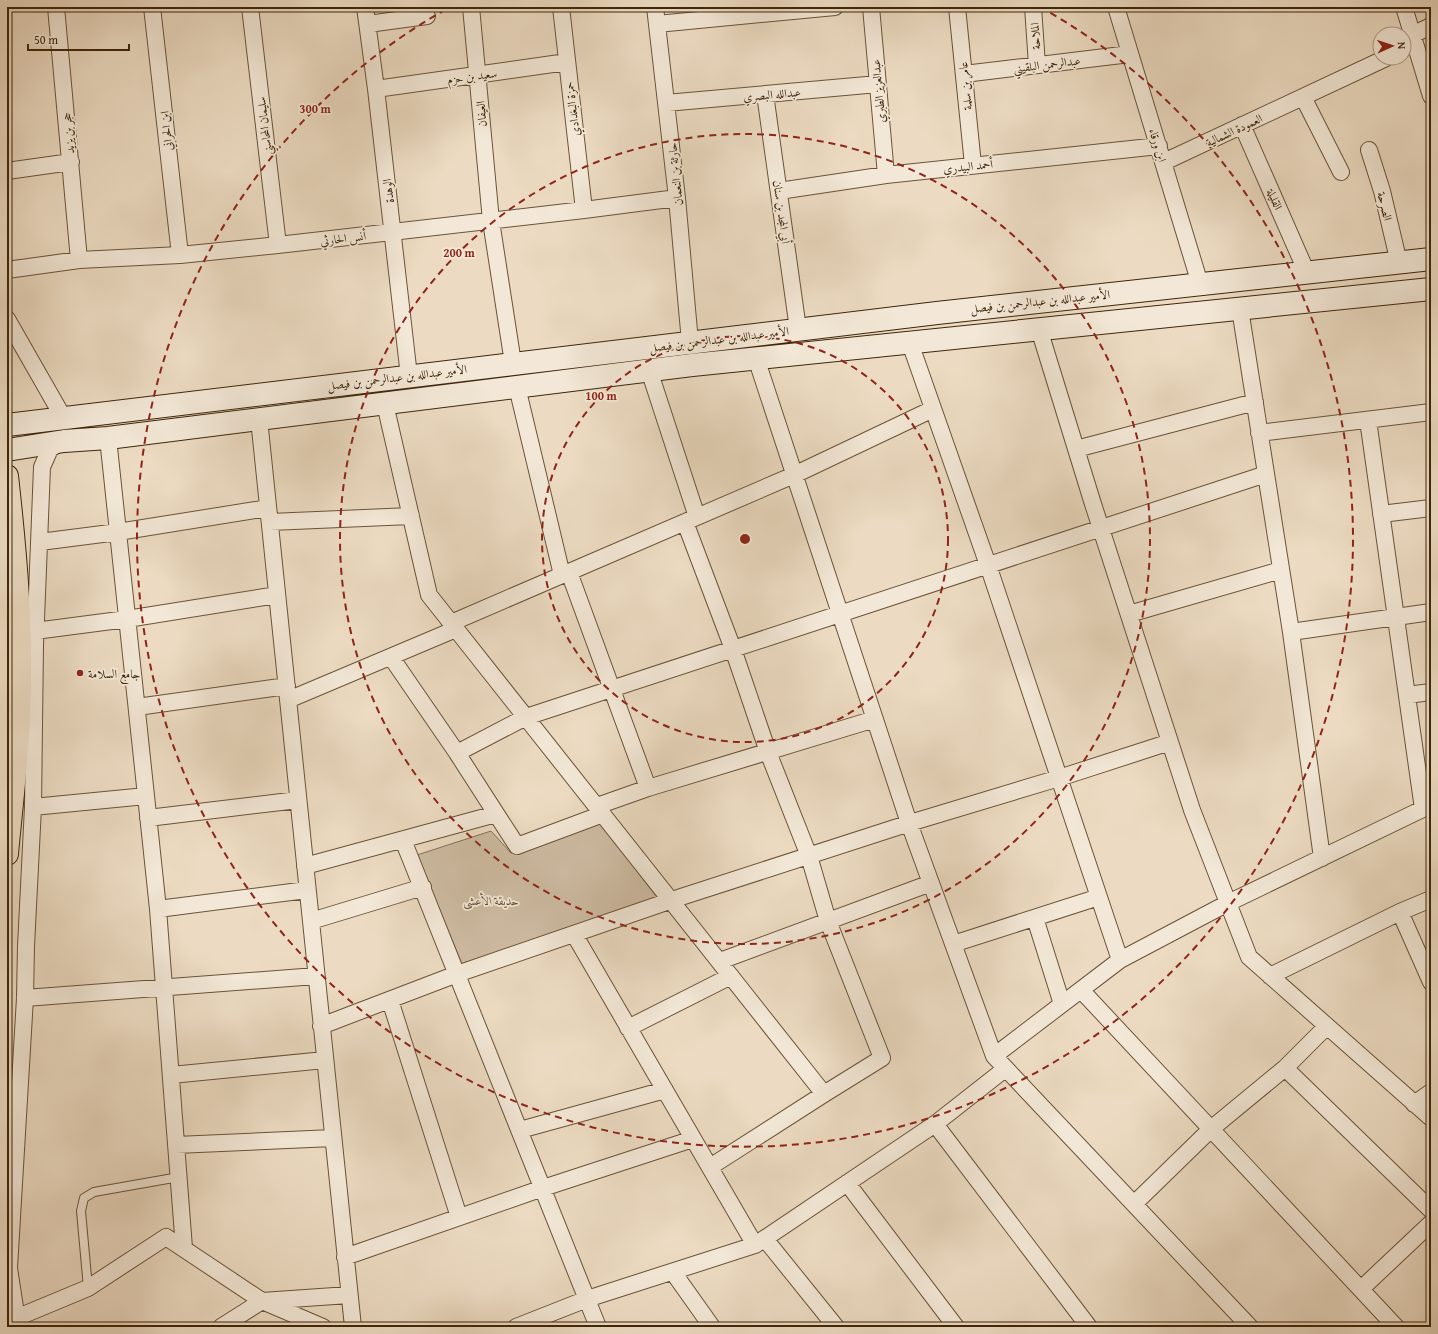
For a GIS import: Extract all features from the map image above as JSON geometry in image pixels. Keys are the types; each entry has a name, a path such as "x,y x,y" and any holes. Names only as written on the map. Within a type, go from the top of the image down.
{"main road":[{"name":"الأمير عبدالله بن عبدالرحمن بن فيصل","path":"7,425 798,329 1431,259"},
{"name":"الأمير عبدالله بن عبدالرحمن بن فيصل","path":"7,450 64,441 108,438 649,370 1431,289"},
{"path":"7,476 14,541 20,668 19,718 7,854"}],"street":[{"name":"حجر بن يزيد","path":"56,7 79,260"},
{"name":"ابن الحراني","path":"152,7 180,255"},
{"name":"سليمان المحاسني","path":"250,7 278,245"},
{"name":"الوهدة","path":"365,7 376,89 409,376"},
{"name":"العيفان","path":"470,7 478,75 491,221 513,363"},
{"name":"حمزة البغدادي","path":"561,7 584,210"},
{"name":"حارثة بن النعمان","path":"655,7 677,198 690,342"},
{"path":"657,24 835,7"},
{"name":"عبدالعزيز الطبري","path":"871,7 886,174"},
{"name":"عامر بن سلمة","path":"957,7 973,165"},
{"name":"الملاحة","path":"1033,7 1037,65"},
{"name":"ابن ورقاء","path":"1116,7 1200,284"},
{"path":"1404,7 1408,26"},
{"path":"368,24 426,16"},
{"path":"1412,42 1431,26"},
{"path":"1412,46 1431,96"},
{"name":"عبدالرحمن البلقيني","path":"964,74 1130,54"},
{"name":"سعيد بن حزم","path":"376,89 567,62"},
{"name":"العمودة الشمالية","path":"1164,162 1372,65"},
{"name":"عبدالله البصري","path":"666,103 878,84"},
{"name":"أبي المجد بن سنان","path":"765,94 798,329"},
{"path":"1303,97 1341,172"},
{"name":"القليلة","path":"1242,125 1307,273"},
{"name":"أحمد البيدري","path":"779,191 886,174 1159,146"},
{"name":"الصرحة","path":"1369,150 1382,192 1399,263"},
{"path":"7,171 70,162"},
{"name":"أنس الحارثي","path":"7,270 79,260 180,255 278,245 677,198"},
{"path":"1240,309 1291,632 1322,858"},
{"path":"7,319 63,417"},
{"path":"1039,329 1101,528 1192,810 1249,956 1431,1118"},
{"path":"910,343 988,565 1120,960"},
{"path":"756,358 909,823 994,1056 1250,1327"},
{"path":"649,370 691,520 733,649 768,752 809,856 828,921 882,1058 710,1167"},
{"path":"517,387 566,574 612,690 648,788"},
{"path":"1076,449 1255,402"},
{"path":"385,404 430,595 824,1094"},
{"path":"137,707 287,693 391,657 566,574 794,475 934,409"},
{"path":"1259,433 1431,412"},
{"path":"259,419 352,1327"},
{"path":"994,1056 1120,960 1228,903 1427,807 1407,695 1368,420"},
{"path":"108,438 158,909 184,1248"},
{"path":"64,441 50,449 42,467 35,638 33,807 25,998 9,1268 17,1322 88,1288 166,1237 262,1301 323,1327"},
{"path":"457,753 526,717 1266,474"},
{"path":"1381,514 1431,508"},
{"path":"40,542 269,515 411,516"},
{"path":"1129,614 1281,570"},
{"path":"35,638 127,619 277,595"},
{"path":"18,607 35,638"},
{"path":"1291,632 1431,612"},
{"path":"20,668 35,638"},
{"path":"391,657 457,753 517,846 648,788 875,719"},
{"path":"1407,695 1431,692"},
{"path":"322,1026 457,974 672,900 909,823 1059,778 1170,742"},
{"path":"33,807 146,796"},
{"path":"148,818 298,800"},
{"path":"305,866 496,814"},
{"path":"403,840 598,1327"},
{"path":"720,961 931,883"},
{"path":"310,921 422,887"},
{"path":"158,909 307,890"},
{"path":"953,944 1099,897"},
{"path":"1270,976 1400,912 1431,899"},
{"path":"1400,912 1431,982"},
{"path":"1035,918 1062,1004"},
{"path":"574,934 710,1167 760,1242 836,1327"},
{"path":"25,998 316,976"},
{"path":"628,1028 731,976"},
{"path":"1081,990 1396,1327"},
{"path":"390,1000 459,1216"},
{"path":"1134,1204 1211,1129 1285,1068 1327,1026"},
{"path":"170,1075 325,1060"},
{"path":"1285,1068 1431,1210"},
{"path":"516,1327 587,1299 673,1272 760,1242 936,1124 1005,1069"},
{"path":"520,1130 665,1090"},
{"path":"1414,1104 1431,1092"},
{"path":"936,1124 1088,1327"},
{"path":"176,1145 333,1138"},
{"path":"345,1257 459,1216 693,1139"},
{"path":"847,1183 956,1327"},
{"path":"1361,1289 1431,1223"},
{"path":"673,1272 712,1327"},
{"path":"221,1327 262,1301 349,1295"}],"lane":[{"path":"88,1288 81,1211 84,1198 94,1192 178,1177"}],"green space":[{"name":"حديقة الأعشى","path":"596,817 659,900 462,964 417,855 491,831 511,853"}],"place":[{"name":"جامع السلامة","path":"80,673"}]}
